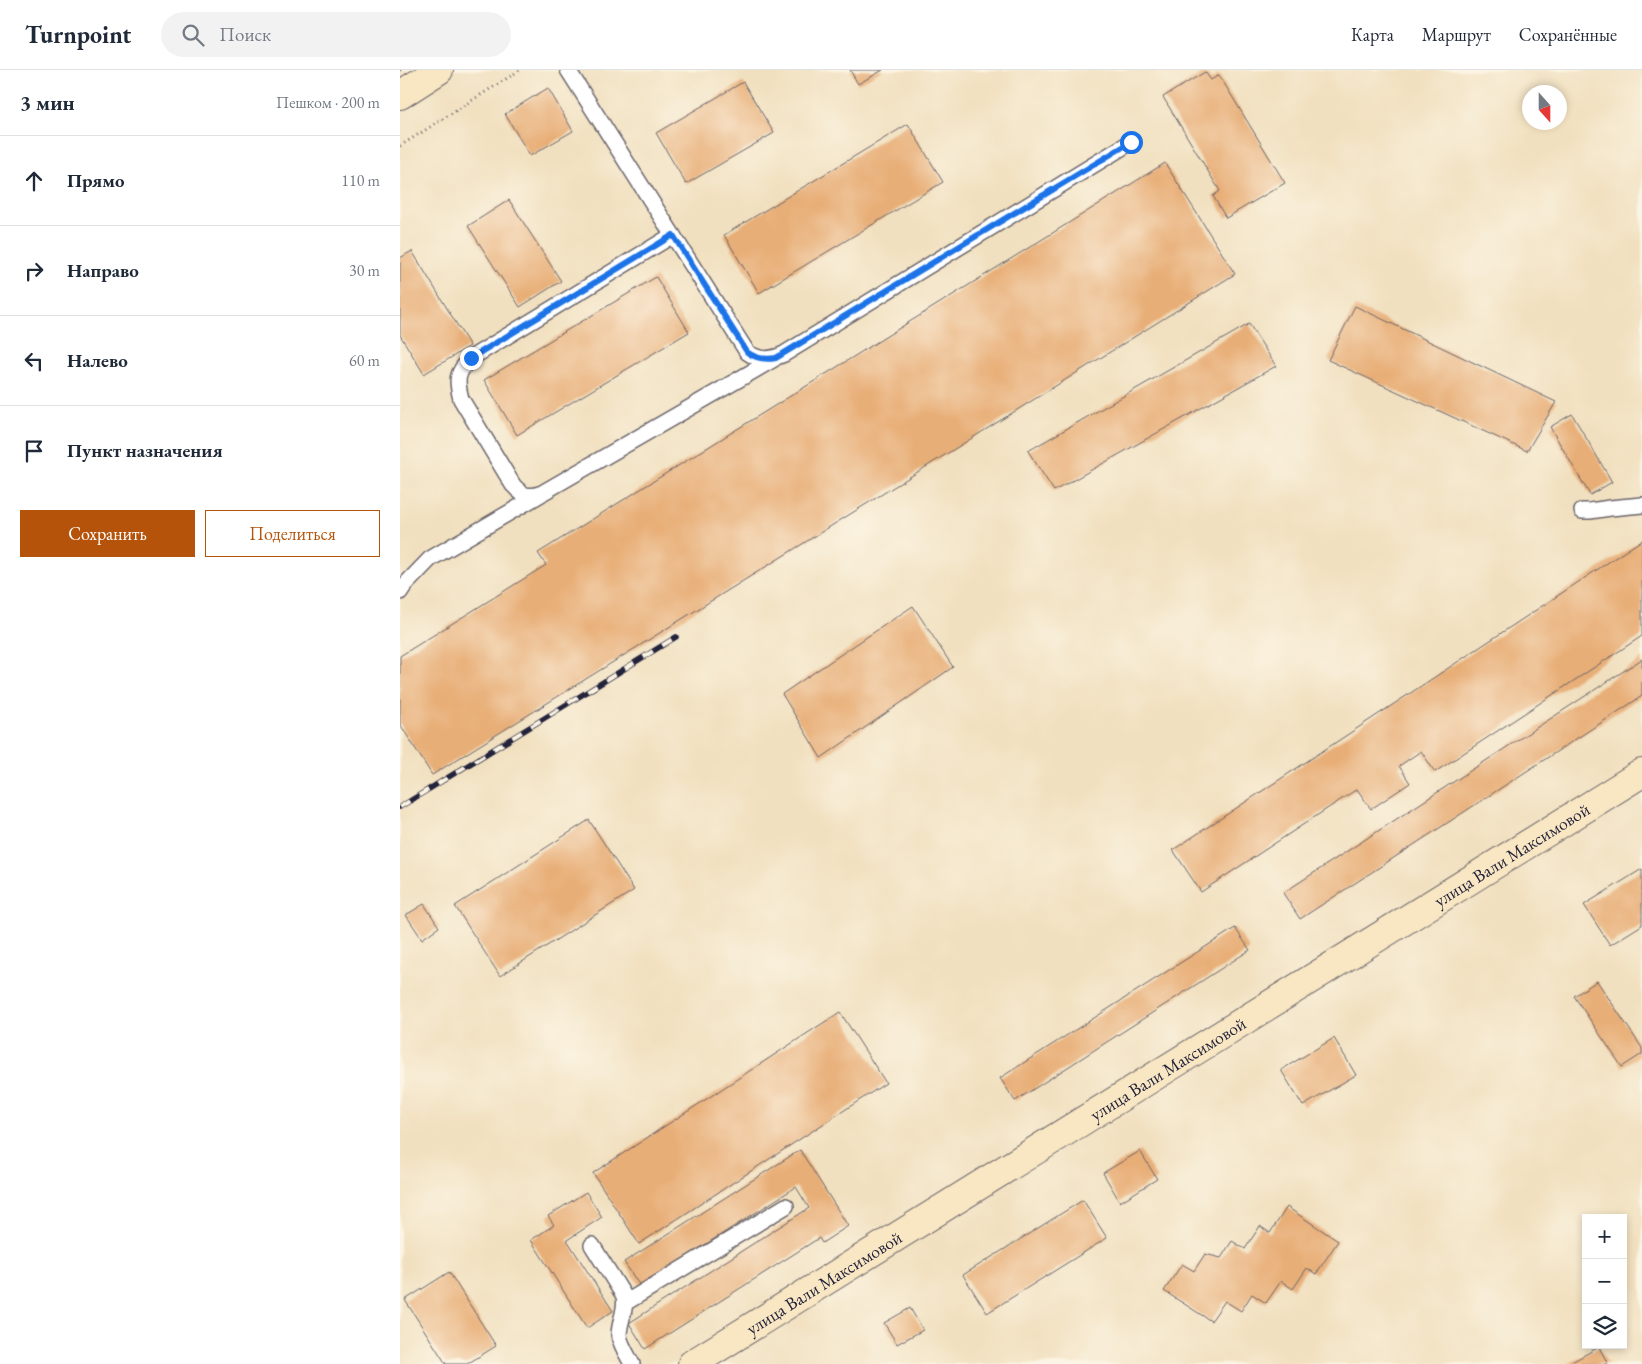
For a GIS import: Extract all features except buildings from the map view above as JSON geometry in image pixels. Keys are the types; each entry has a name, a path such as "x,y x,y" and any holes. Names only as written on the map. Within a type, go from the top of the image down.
{"street":[{"path":"400,95 439,70"},
{"name":"улица Вали Максимовой","path":"692,1364 1642,773"}],"lane":[{"path":"568,70 747,352 767,360 776,358"},
{"path":"400,592 430,559 776,358 1131,142"},
{"path":"542,493 531,497 521,493 513,485 461,399 458,382 462,368 471,358 673,235"},
{"path":"1582,511 1590,512 1642,505"},
{"path":"625,1303 786,1206"},
{"path":"592,1245 624,1296 625,1303 619,1337 632,1364"}],"path":[{"path":"400,146 520,70"}],"railway":[{"path":"400,807 676,637"}],"route":[{"path":"471,358 673,235 747,352 752,356 767,360 776,358 1131,142"}]}
